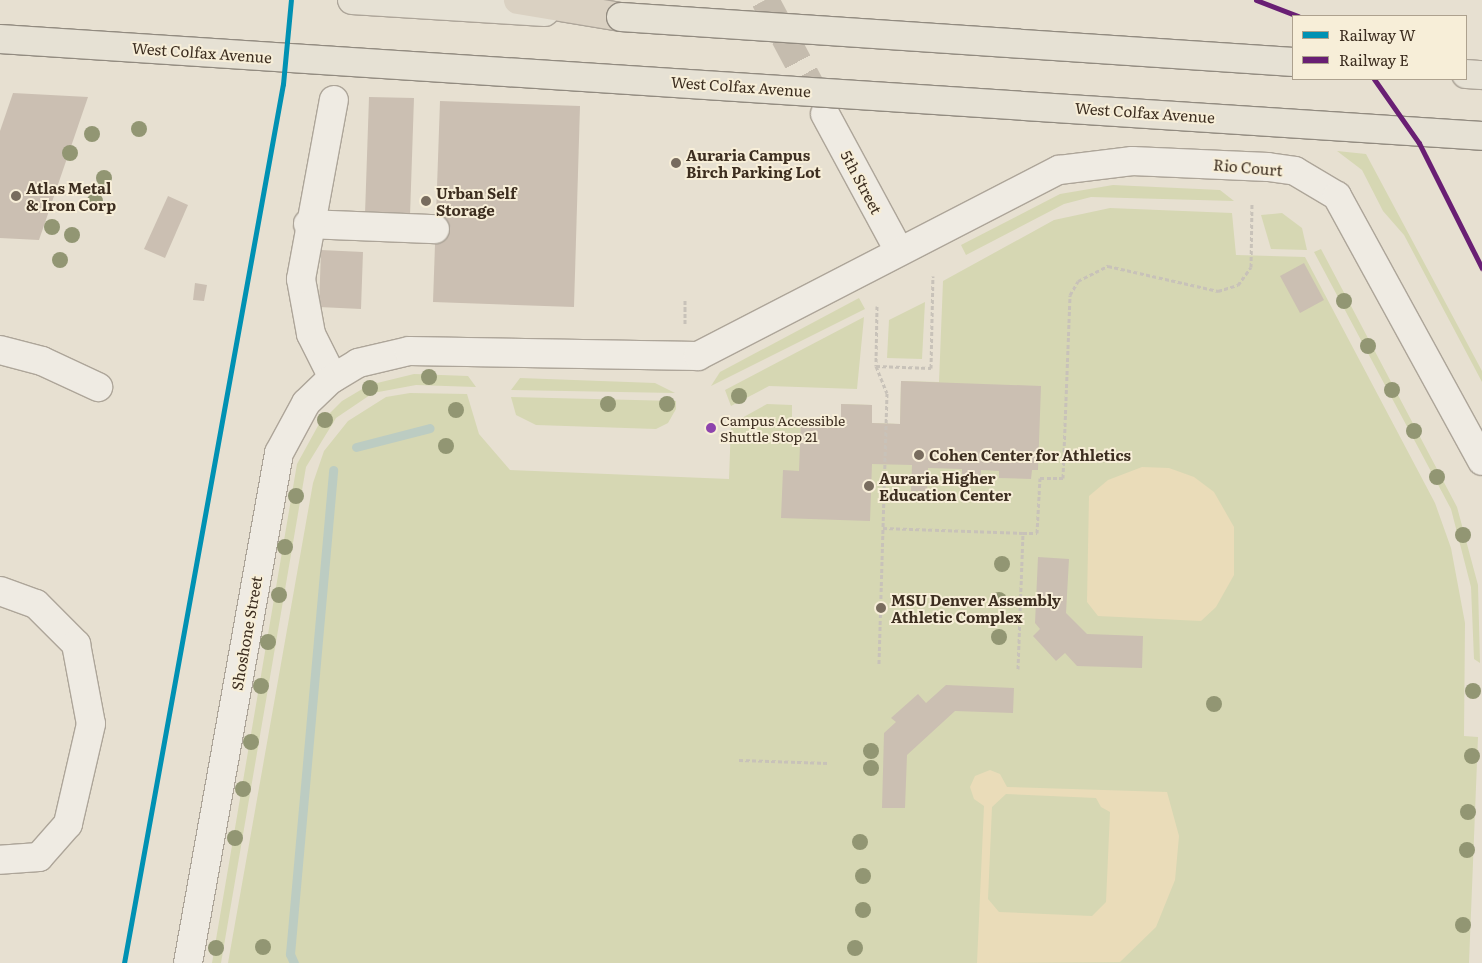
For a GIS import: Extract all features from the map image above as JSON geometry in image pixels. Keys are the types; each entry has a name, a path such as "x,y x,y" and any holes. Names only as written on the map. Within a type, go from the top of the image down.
{"highway":[{"path":"518,0 621,17"}],"main road":[{"path":"352,0 1292,62"},
{"name":"West Colfax Avenue","path":"0,39 1482,136"},
{"path":"1467,74 1482,75"}],"street":[{"path":"333,378 313,341 304,306 302,271 308,224 334,100"},
{"name":"5th Street","path":"825,114 899,251"},
{"name":"Rio Court","path":"899,251 1059,170 1095,162 1235,164 1295,171 1320,182 1349,214 1482,461"},
{"path":"308,224 435,229"},
{"name":"Shoshone Street","path":"188,963 276,465 293,421 333,378 385,354 409,351 698,356 899,251"},
{"path":"0,350 42,361 98,387"},
{"path":"0,592 36,604 76,644 91,724 68,824 39,857 0,860"}],"path":[{"path":"883,528 1037,533 1040,478 1063,478 1070,295 1078,281 1108,266 1218,291 1233,288 1251,267 1252,203"},
{"path":"876,366 931,368 932,276"},
{"path":"684,324 685,299"},
{"path":"877,306 876,366 887,394 879,664"},
{"path":"1018,669 1023,533"},
{"path":"739,760 828,763"}],"green space":[{"path":"1337,151 1366,154 1482,371 1482,382 1404,235 1383,211 1362,170"},
{"path":"1113,185 1220,190 1234,201 1091,197 1064,204 966,255 961,245 1060,194"},
{"name":"MSU Denver Assembly Athletic Complex","path":"1110,208 1232,213 1236,255 1305,257 1435,503 1451,548 1465,623 1464,736 1478,737 1469,963 228,963 313,483 324,451 348,421 386,397 410,393 467,394 479,434 510,470 729,479 731,424 767,404 792,405 792,423 841,421 841,404 872,405 872,423 900,424 901,381 939,382 943,281 1054,220"},
{"path":"1282,213 1302,228 1307,250 1271,249 1261,215"},
{"path":"1321,249 1457,507 1478,585 1480,663 1474,659 1471,587 1451,509 1314,252"},
{"path":"859,298 865,309 711,386 720,372"},
{"path":"925,302 922,359 887,358 889,320"},
{"path":"864,317 857,389 769,386 731,406 725,390"},
{"path":"414,374 468,376 476,387 416,385 373,393 336,418 306,467 221,963 212,963 297,464 319,424 342,401 369,385"},
{"path":"520,378 655,383 675,393 511,390"},
{"path":"511,397 676,401 676,409 668,423 656,429 536,425 516,415"}],"sand":[{"path":"1142,467 1169,468 1194,477 1214,492 1234,527 1234,575 1216,607 1201,621 1098,616 1087,602 1089,496 1108,480"},
{"path":"990,770 1000,774 1007,787 1167,792 1179,836 1175,880 1156,927 1120,962 977,963 984,806 974,799 970,787 975,776","holes":["1006,794 1096,798 1101,807 1110,812 1106,902 1092,916 999,912 988,899 992,807"]}],"building":[{"path":"13,93 88,97 39,240 0,238 0,131"},
{"path":"369,97 414,98 410,216 365,214"},
{"path":"440,101 580,106 574,307 433,302"},
{"path":"168,196 188,205 165,258 144,249"},
{"path":"321,250 363,252 361,309 319,307"},
{"path":"1304,263 1324,300 1300,313 1280,276"},
{"path":"195,283 207,285 204,301 193,300"},
{"name":"Cohen Center for Athletics","path":"901,381 1041,386 1038,470 1032,470 1031,479 999,478 999,471 981,470 981,477 962,476 962,469 928,468 927,491 911,491 912,465 872,464 870,521 781,518 783,470 799,471 801,419 841,421 841,404 872,405 872,423 900,424"},
{"path":"1038,557 1069,559 1066,613 1087,634 1143,636 1142,668 1077,666 1065,653 1056,661 1033,636 1040,629 1035,623"},
{"path":"946,685 1014,688 1013,713 955,711 907,755 905,808 882,808 884,733 896,722 891,718 918,694 926,703"}],"waterway":[{"path":"356,447 430,428"},
{"path":"294,963 290,954 333,470"}],"tunnel":[{"path":"765,0 824,111"}],"rail line":[{"name":"W","path":"124,963 283,84 291,0"},
{"name":"E","path":"1256,0 1295,15"},
{"name":"E","path":"1375,80 1419,143 1482,268"}],"place":[{"name":"Auraria Campus Birch Parking Lot","path":"676,163"},
{"name":"Atlas Metal & Iron Corp","path":"16,196"},
{"name":"Urban Self Storage","path":"426,201"},
{"name":"Campus Accessible Shuttle Stop 21","path":"711,428"},
{"name":"Cohen Center for Athletics","path":"919,455"},
{"name":"Auraria Higher Education Center","path":"869,486"},
{"name":"MSU Denver Assembly Athletic Complex","path":"881,608"}]}
